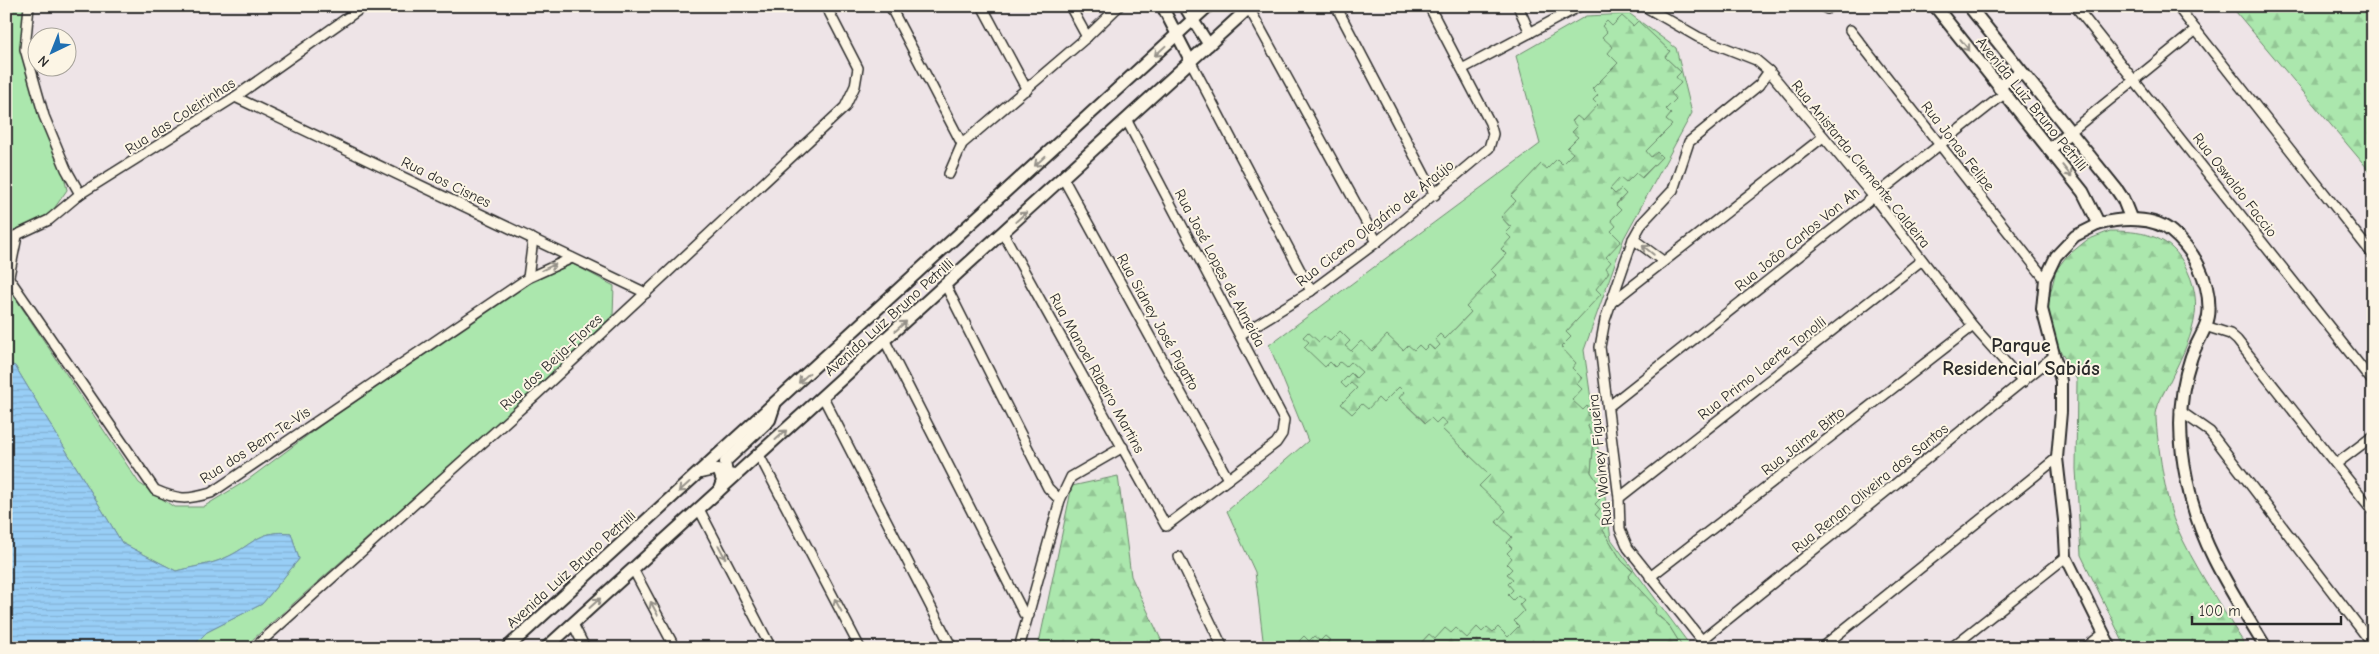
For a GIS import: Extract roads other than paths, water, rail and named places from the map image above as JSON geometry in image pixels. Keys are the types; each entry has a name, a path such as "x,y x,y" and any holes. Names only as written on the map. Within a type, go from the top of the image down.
{"main road":[{"name":"Avenida Luiz Bruno Petrilli","path":"507,648 775,405 1208,6"},
{"name":"Avenida Luiz Bruno Petrilli","path":"1935,6 2083,192 2100,224"},
{"name":"Avenida Luiz Bruno Petrilli","path":"1969,6 2124,199 2131,219"},
{"name":"Avenida Luiz Bruno Petrilli","path":"546,648 946,286 1250,7"},
{"path":"2002,91 2008,79 2022,73"},
{"path":"2049,150 2070,132"},
{"path":"2100,224 2115,219 2131,219 2153,223 2172,231 2198,265 2207,288 2210,310 2206,326 2187,372 2180,411 2180,441 2187,482 2196,520 2217,568 2266,648"}],"street":[{"path":"29,6 25,49 44,116 66,169 80,194"},
{"name":"Rua das Coleirinhas","path":"6,240 49,220 80,194 235,97 364,6"},
{"name":"Rua dos Beija-Flores","path":"254,648 529,402 845,107 855,86 858,68 826,6"},
{"path":"890,6 962,144"},
{"path":"982,6 1027,90"},
{"path":"1070,6 1087,38"},
{"path":"949,174 962,144 1087,38 1119,6"},
{"path":"1162,6 1311,291"},
{"path":"1184,6 1192,21 1210,45"},
{"path":"1336,6 1435,195"},
{"path":"1429,6 1462,69 1580,6"},
{"path":"1518,6 1530,33"},
{"name":"Rua Anistarda Clemente Caldeira","path":"1644,6 1698,38 1756,60 1769,71 1873,196 1974,326 2023,382"},
{"name":"Rua Oswaldo Faccio","path":"2075,6 2373,382"},
{"path":"2177,6 2373,255"},
{"path":"1250,7 1377,242"},
{"name":"Rua Jonas Felipe","path":"1850,30 2045,279"},
{"path":"2070,132 2196,30"},
{"name":"Rua Cicero Olegário de Araújo","path":"1240,335 1311,291 1377,242 1486,152 1493,139 1490,124 1462,69"},
{"name":"Rua Wolney Figueira","path":"1705,644 1628,548 1620,529 1620,498 1600,337 1633,238 1642,223 1673,190 1689,142 1759,85 1769,71"},
{"name":"Rua João Carlos Von Ah","path":"1608,407 2002,91"},
{"name":"Rua dos Cisnes","path":"235,97 646,293"},
{"name":"Rua José Lopes de Almeida","path":"1127,121 1284,420 1283,429 1276,443 1228,479"},
{"path":"1612,302 1824,137"},
{"name":"Rua Sidney José Pigatto","path":"1063,178 1228,479"},
{"path":"2100,224 2075,236 2064,245 2056,256 2045,279 2042,309 2061,381 2061,412 2057,458 2066,557 2111,648"},
{"name":"Rua Manoel Ribeiro Martins","path":"1003,233 1166,526 1228,479"},
{"name":"Rua dos Bem-Te-Vis","path":"17,236 8,275 155,490 173,498 190,499 210,493 528,278 572,258"},
{"path":"1633,238 1663,261"},
{"path":"528,278 533,239"},
{"name":"Rua Primo Laerte Tonolli","path":"1620,498 1922,260"},
{"path":"946,286 1048,488 1060,500"},
{"name":"Rua Jaime Bitto","path":"1650,577 1974,326"},
{"path":"2206,326 2230,334 2236,340 2373,511"},
{"path":"885,341 1024,614 1029,615"},
{"name":"Rua Renan Oliveira dos Santos","path":"1705,644 2054,356"},
{"path":"823,397 952,648"},
{"path":"736,476 727,473 725,462 770,420 775,405"},
{"path":"2180,411 2210,432 2373,645"},
{"path":"2336,464 2373,436"},
{"path":"1019,648 1060,500 1071,477 1122,447"},
{"path":"759,455 860,648"},
{"path":"1821,648 2057,458"},
{"path":"700,473 718,469 722,481 718,492"},
{"path":"699,509 772,648"},
{"path":"1179,557 1223,648"},
{"path":"1950,648 2066,557"},
{"path":"633,569 675,648"},
{"path":"572,624 585,648"},
{"path":"2085,648 2103,634"}],"water":[{"path":"6,363 15,366 122,543 176,571 219,560 234,554 262,536 280,532 291,533 299,559 262,604 207,632 191,648 6,648"}],"district":[{"name":"Parque Residencial Sabiás","path":"2021,356"}]}
